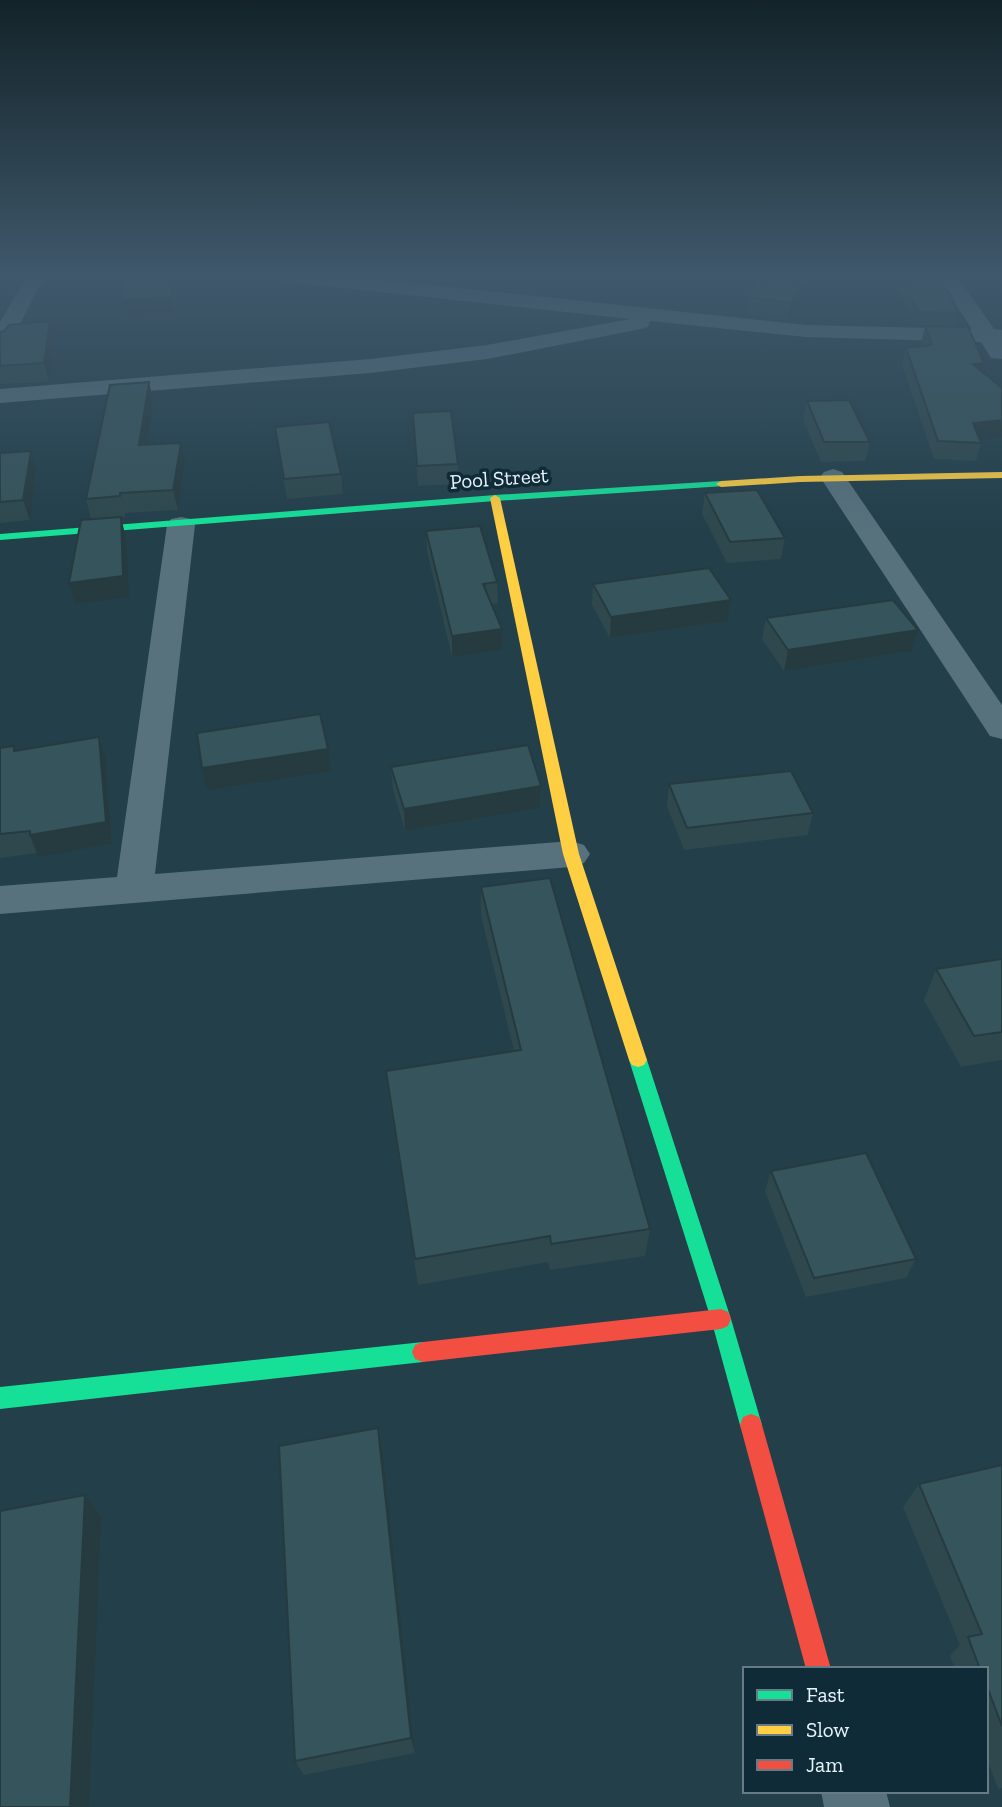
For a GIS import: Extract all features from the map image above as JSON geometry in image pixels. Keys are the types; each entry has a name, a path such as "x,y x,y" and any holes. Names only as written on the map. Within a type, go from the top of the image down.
{"street":[{"path":"0,396 424,360"},
{"name":"Pool Street","path":"0,537 181,525 495,498 833,477 1002,475"},
{"path":"833,477 1002,729"},
{"path":"495,498 571,854 721,1319 818,1667"},
{"path":"134,889 181,525"},
{"path":"0,900 571,854"},
{"path":"0,1398 721,1319"}],"building":[{"path":"0,360 44,360 44,363 0,366"},
{"path":"910,360 983,360 984,363 973,364 1002,388 1002,420 973,423 981,443 938,441"},
{"path":"149,382 139,445 181,443 173,490 120,493 120,496 86,499 110,385"},
{"path":"849,400 870,442 824,442 807,401"},
{"path":"451,411 458,464 417,466 413,413"},
{"path":"329,422 341,474 284,479 275,427"},
{"path":"31,451 23,500 0,502 0,453"},
{"path":"757,490 785,538 730,542 705,493"},
{"path":"121,517 123,576 69,583 81,520"},
{"path":"480,526 497,582 483,584 502,629 452,636 426,531"},
{"path":"709,568 731,600 611,617 593,584"},
{"path":"893,600 918,630 788,650 766,618"},
{"path":"320,714 328,749 202,768 197,733"},
{"path":"99,737 106,822 30,835 30,831 0,834 0,748 14,746 14,751"},
{"path":"528,745 541,786 404,809 391,767"},
{"path":"791,771 813,813 687,828 669,784"},
{"path":"550,878 650,1229 551,1244 550,1236 415,1259 386,1071 521,1050 481,887"},
{"path":"1002,959 1002,1032 974,1036 936,969"},
{"path":"866,1153 916,1259 814,1278 771,1171"},
{"path":"378,1428 411,1738 295,1761 279,1446"},
{"path":"1002,1465 1002,1726 988,1689 988,1667 979,1667 968,1637 982,1634 919,1484"},
{"path":"85,1495 70,1807 0,1807 0,1511"}],"traffic: fast":[{"path":"0,537 495,498 721,484"},
{"path":"638,1060 721,1319 751,1425"},
{"path":"0,1398 423,1352"}],"traffic: slow":[{"path":"721,484 800,479 1002,475"},
{"path":"495,498 571,854 638,1060"}],"traffic: jam":[{"path":"423,1352 721,1319"},
{"path":"751,1425 818,1667"}]}
